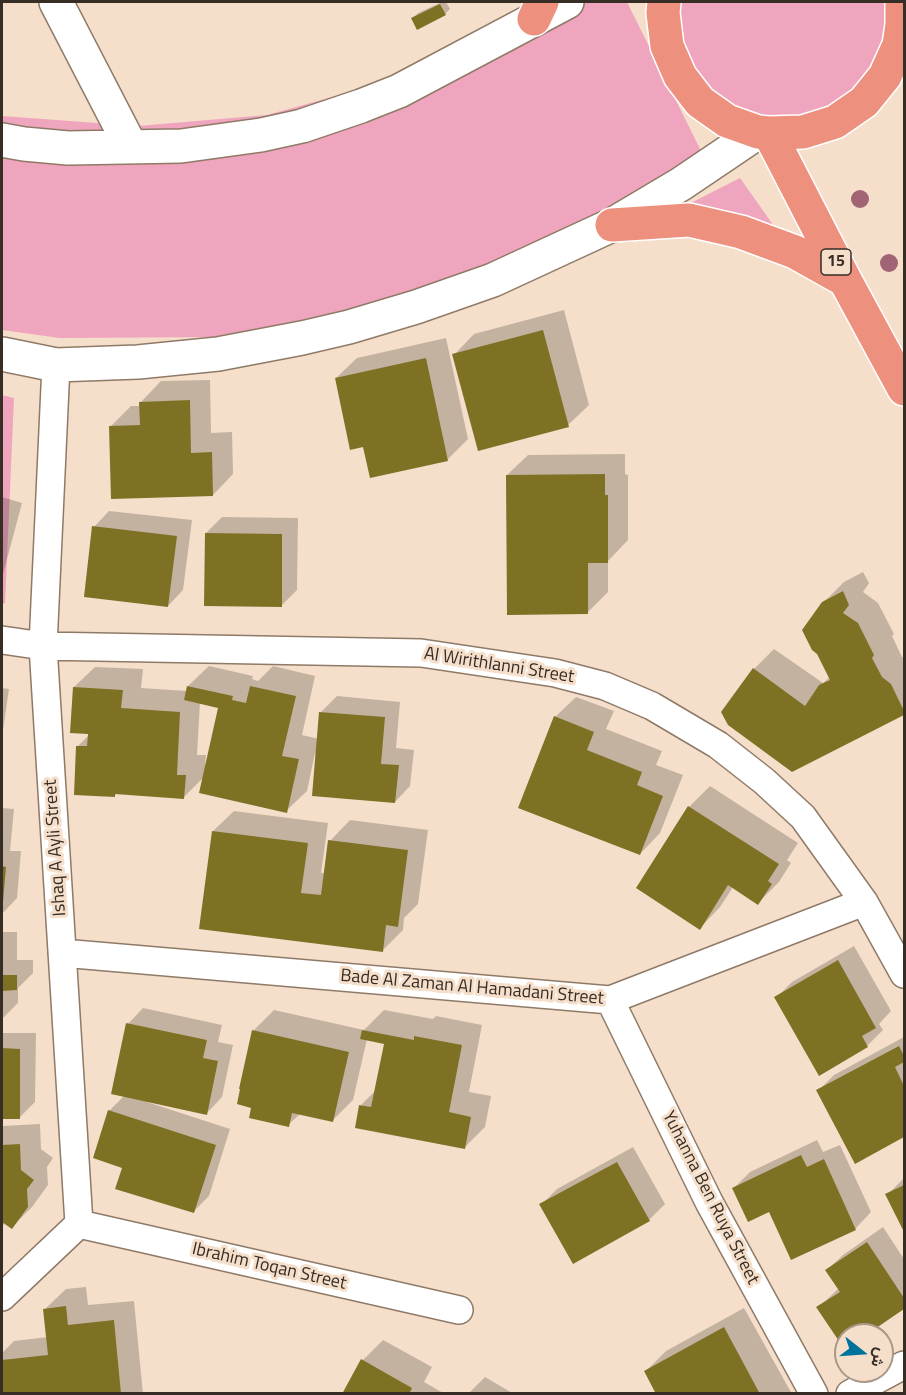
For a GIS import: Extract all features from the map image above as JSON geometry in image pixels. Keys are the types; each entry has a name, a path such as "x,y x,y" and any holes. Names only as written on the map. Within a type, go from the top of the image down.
{"highway":[{"path":"664,2 667,46 680,76 700,102 727,121 763,132 803,132 835,122 864,102 902,57 902,2"},
{"name":"15","path":"763,132 779,152 904,389"},
{"path":"612,225 688,220 741,232 795,252 845,280"}],"main road":[{"path":"56,2 130,147"},
{"path":"2,140 68,148 181,146 261,135 302,126 399,91 538,10 567,2"},
{"path":"2,354 56,365 138,362 218,354 349,327 493,280 612,225 763,132"}],"street":[{"name":"Ishaq A Ayli Street","path":"56,365 43,646 79,1224"},
{"name":"Al Wirithlanni Street","path":"2,640 43,646 421,652 555,672 605,686 652,706 718,745 764,781 803,817 864,902 904,974"},
{"name":"Bade Al Zaman Al Hamadani Street","path":"62,953 610,1000 864,902"},
{"name":"Yuhanna Ben Ruya Street","path":"610,1000 710,1202 814,1394"},
{"path":"2,1297 79,1224"},
{"name":"Ibrahim Toqan Street","path":"79,1224 459,1310"},
{"path":"850,1394 904,1365"}],"shaded area":[{"path":"534,2 627,2 704,157 612,225 364,310 223,337 60,338 2,330 2,116 138,126 267,115 383,83"},
{"path":"672,2 896,2 896,43 841,111 761,124 686,75"},
{"path":"740,178 776,229 677,210"},
{"path":"2,395 14,398 5,603 2,604"}],"building":[{"path":"440,4 446,15 417,30 411,18"},
{"path":"543,330 569,427 478,451 452,354"},
{"path":"426,358 448,461 370,478 363,447 350,450 335,378"},
{"path":"190,400 191,453 212,452 213,496 111,499 109,426 140,425 139,402"},
{"path":"605,474 605,495 608,495 608,563 588,563 588,614 507,615 506,475"},
{"path":"92,526 177,536 168,607 84,597"},
{"path":"205,533 282,534 282,607 204,606"},
{"path":"843,591 849,605 843,613 858,623 874,655 872,658 882,677 891,684 904,715 792,772 728,725 721,712 753,668 805,706 819,685 830,680 802,630 822,602"},
{"path":"187,686 233,696 232,700 246,703 250,686 296,696 282,756 299,759 287,813 199,793 218,708 184,700"},
{"path":"73,687 123,690 121,708 180,712 177,775 186,775 184,799 115,794 115,797 74,795 76,746 87,746 88,734 70,733"},
{"path":"319,712 385,717 381,764 399,765 395,803 312,796"},
{"path":"554,716 594,732 587,750 642,772 637,785 663,796 640,855 518,808"},
{"path":"688,806 779,864 768,881 772,884 758,905 728,885 700,930 636,888"},
{"path":"212,831 308,843 301,893 321,895 328,840 408,850 398,927 386,925 383,952 199,929"},
{"path":"2,866 6,867 3,902 2,902"},
{"path":"838,960 876,1028 862,1036 868,1047 819,1076 774,997"},
{"path":"2,975 17,975 17,990 2,991"},
{"path":"126,1023 207,1040 203,1058 218,1061 207,1115 111,1094"},
{"path":"252,1030 349,1052 333,1122 292,1113 289,1127 249,1118 251,1108 237,1104"},
{"path":"362,1030 414,1040 414,1036 462,1045 449,1112 471,1117 465,1149 355,1128 359,1105 371,1107 384,1044 360,1039"},
{"path":"899,1046 904,1062 895,1067 904,1086 904,1137 855,1164 816,1090"},
{"path":"2,1048 20,1049 20,1119 2,1119"},
{"path":"108,1110 216,1145 194,1213 115,1189 122,1168 93,1158"},
{"path":"20,1144 21,1170 34,1180 27,1189 28,1207 12,1229 2,1222 2,1145"},
{"path":"801,1155 807,1167 824,1159 856,1230 791,1260 769,1212 748,1222 732,1188"},
{"path":"617,1162 650,1221 573,1264 539,1204"},
{"path":"904,1185 904,1232 885,1194"},
{"path":"867,1242 904,1298 904,1309 884,1323 834,1323 834,1334 816,1307 840,1292 825,1270"},
{"path":"66,1306 68,1325 114,1320 121,1394 2,1394 2,1360 48,1355 43,1309"},
{"path":"724,1327 760,1394 656,1394 644,1371"},
{"path":"361,1359 412,1388 409,1394 342,1394"}]}
